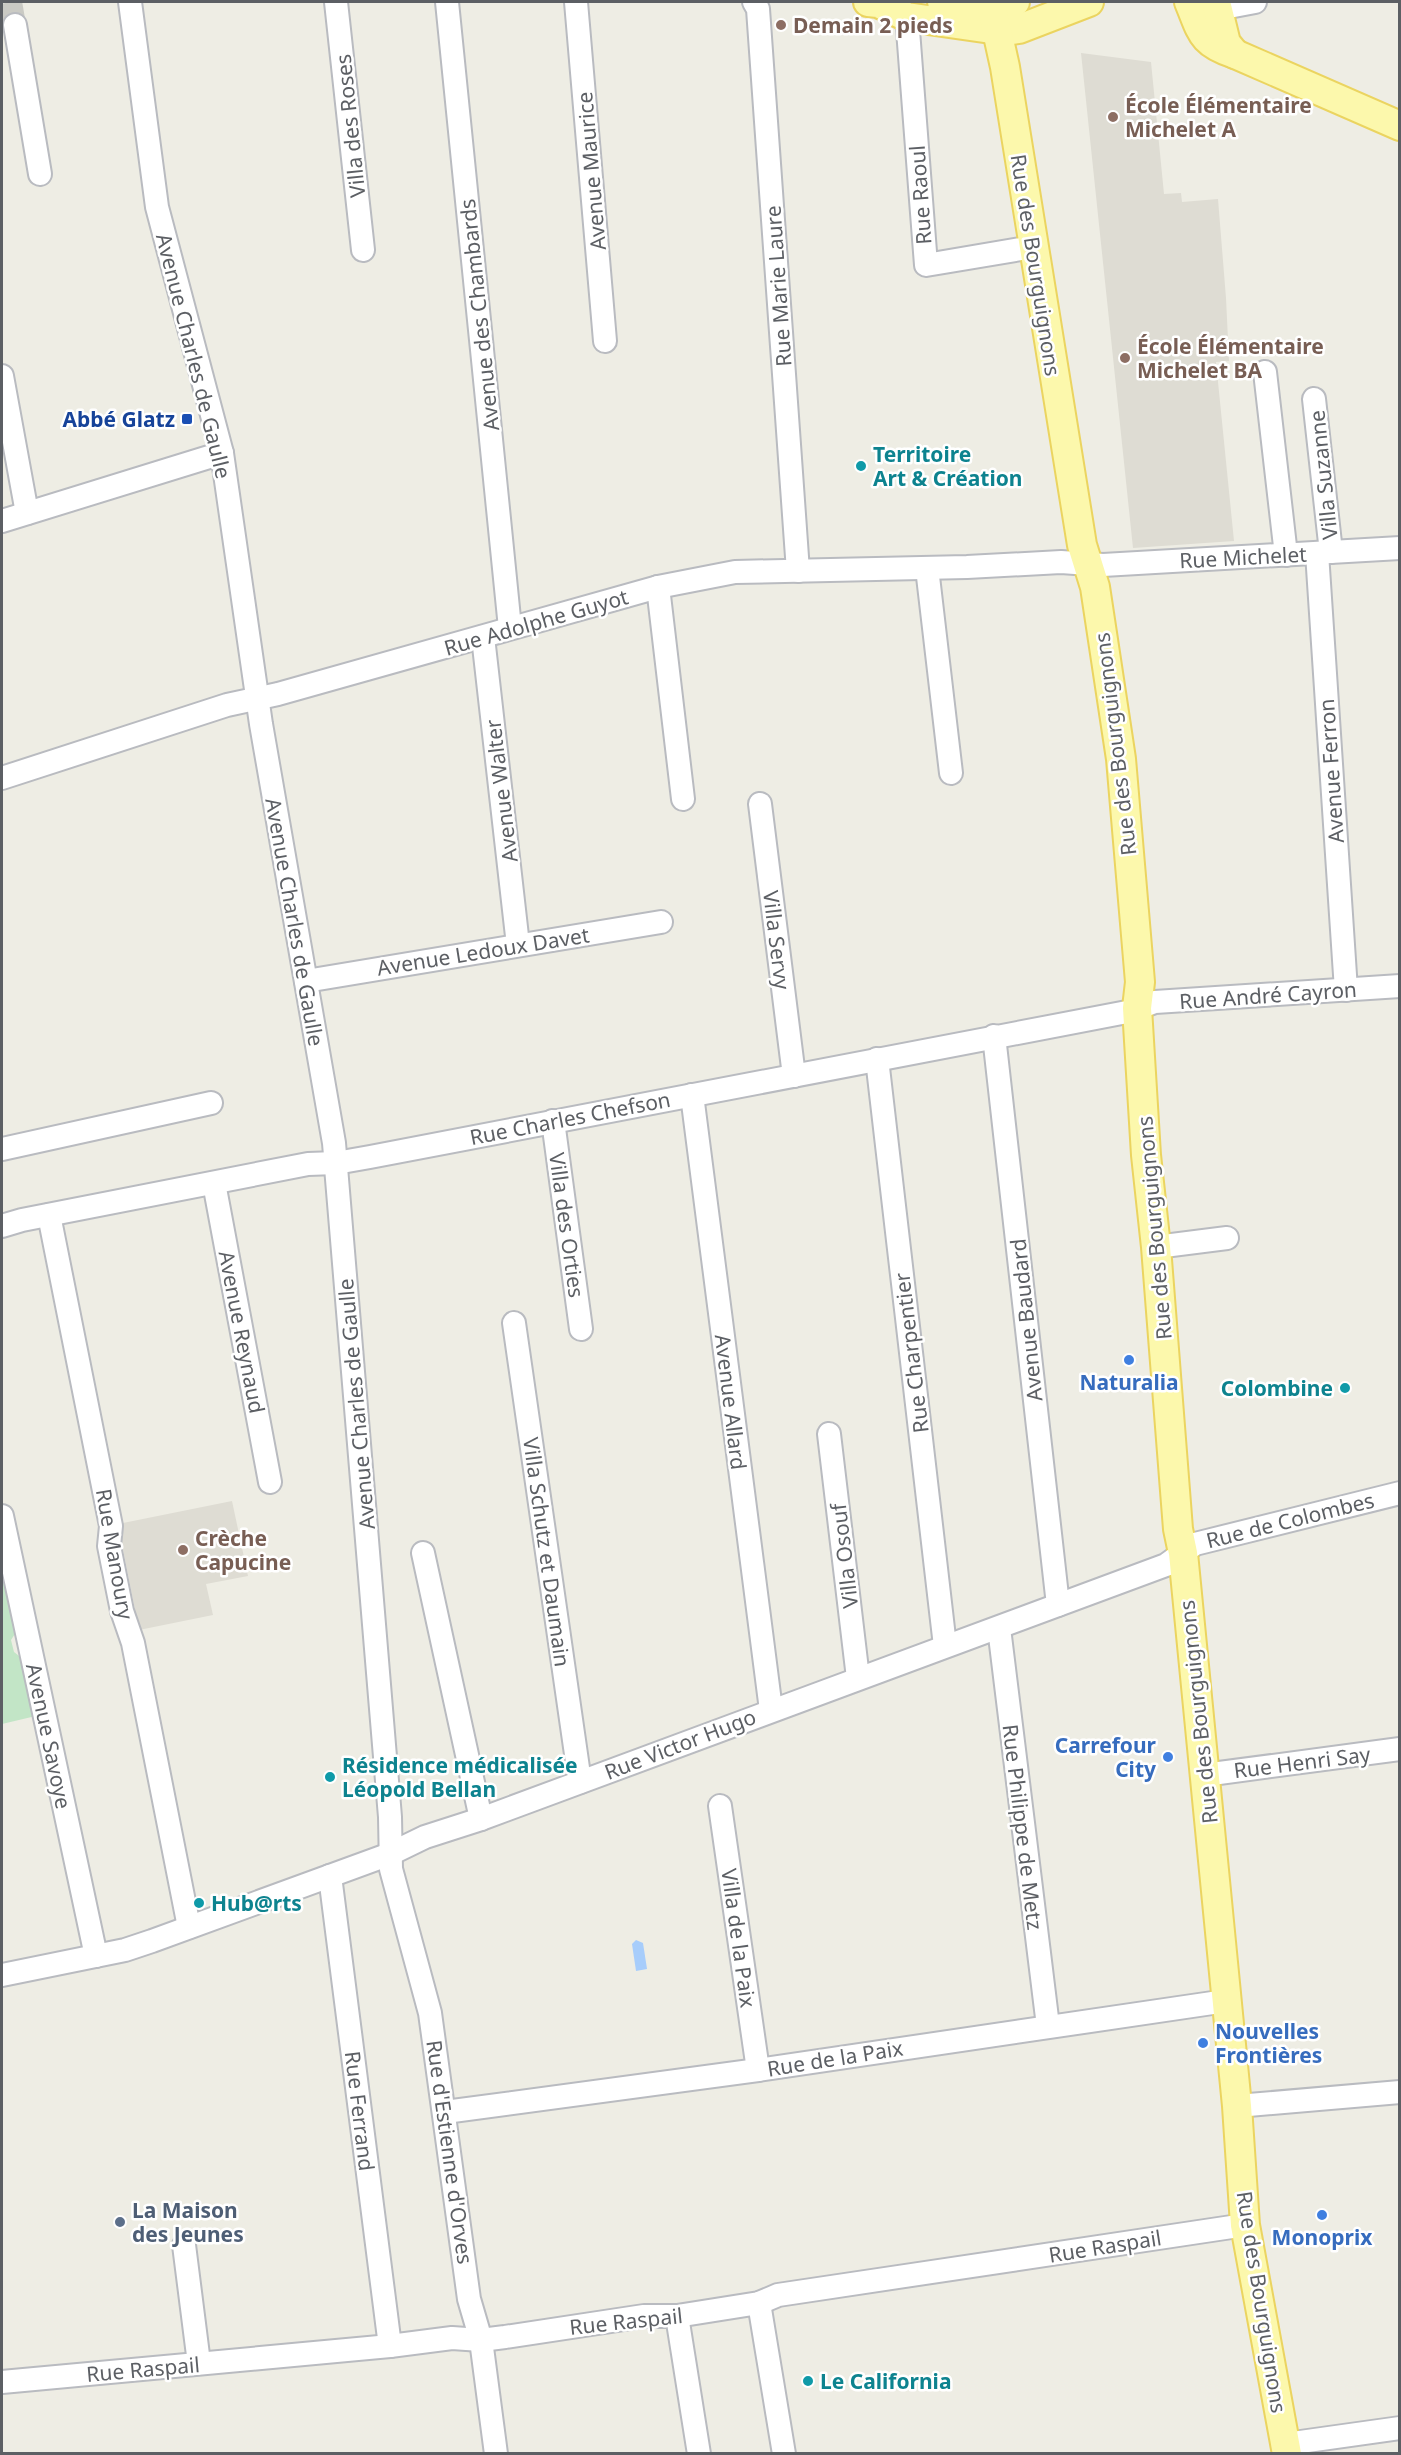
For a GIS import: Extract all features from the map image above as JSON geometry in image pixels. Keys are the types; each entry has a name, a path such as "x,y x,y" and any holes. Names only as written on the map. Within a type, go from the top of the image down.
{"main road":[{"path":"942,2 1002,13 1019,29 1086,2"},
{"path":"1189,2 1207,40 1214,47 1236,54 1400,126"},
{"path":"889,5 1002,13"},
{"path":"1217,5 1226,43 1236,54"},
{"name":"Rue des Bourguignons","path":"1002,13 1033,247 1087,564 1095,587 1121,759 1140,982 1137,1008 1146,1155 1156,1247 1178,1529 1183,1553 1238,2106 1245,2225 1286,2449"}],"street":[{"name":"Avenue Charles de Gaulle","path":"130,2 157,207 222,453 257,699 336,1163 390,1818 390,1854"},
{"name":"Villa des Roses","path":"336,2 363,250"},
{"name":"Avenue des Chambards","path":"447,2 510,628"},
{"name":"Avenue Maurice","path":"576,2 605,341"},
{"name":"Rue Marie Laure","path":"754,2 758,9 798,571"},
{"path":"1217,5 1255,2"},
{"name":"Rue Raoul","path":"889,5 926,265 1033,247"},
{"path":"15,25 40,174"},
{"path":"1265,372 1286,555"},
{"path":"2,376 27,513"},
{"name":"Villa Suzanne","path":"1314,399 1324,553"},
{"path":"2,521 222,453"},
{"name":"Rue Michelet","path":"1087,564 1400,548"},
{"name":"Avenue Ferron","path":"1324,553 1346,990"},
{"name":"Rue Adolphe Guyot","path":"2,778 218,708 483,637 658,587 735,572 927,568 1070,561 1087,564"},
{"path":"927,568 951,773"},
{"path":"658,587 683,799"},
{"name":"Avenue Walter","path":"483,637 518,945"},
{"name":"Villa Servy","path":"760,804 794,1076"},
{"name":"Avenue Ledoux Davet","path":"306,981 661,921"},
{"name":"Rue André Cayron","path":"1137,1008 1155,1002 1400,986"},
{"name":"Rue Charles Chefson","path":"2,1224 308,1164 336,1163 794,1076 1127,1012 1137,1008"},
{"name":"Avenue Baudard","path":"994,1036 1058,1605"},
{"name":"Rue Charpentier","path":"877,1059 945,1646"},
{"name":"Avenue Allard","path":"692,1095 771,1710"},
{"path":"2,1149 211,1103"},
{"name":"Villa des Orties","path":"553,1121 581,1329"},
{"name":"Avenue Reynaud","path":"214,1183 270,1482"},
{"name":"Rue Manoury","path":"49,1215 111,1526 109,1546 123,1617 133,1643 189,1928"},
{"path":"1156,1247 1227,1238"},
{"name":"Villa Schutz et Daumain","path":"513,1323 580,1782"},
{"name":"Villa Osouf","path":"830,1434 858,1678"},
{"name":"Rue de Colombes","path":"1183,1553 1195,1544 1400,1493"},
{"name":"Avenue Savoye","path":"2,1516 96,1956"},
{"path":"423,1553 481,1819"},
{"name":"Rue Victor Hugo","path":"2,1975 124,1950 189,1928 390,1854 425,1837 481,1819 1166,1565 1183,1553"},
{"name":"Rue Philippe de Metz","path":"999,1628 1048,2026"},
{"name":"Rue Henri Say","path":"1204,1775 1400,1749"},
{"name":"Villa de la Paix","path":"720,1806 758,2070"},
{"name":"Rue d'Estienne d'Orves","path":"390,1854 393,1877 427,1997 469,2299 481,2340 496,2454"},
{"name":"Rue Ferrand","path":"330,1876 390,2346"},
{"name":"Rue de la Paix","path":"444,2112 758,2070 1226,2001"},
{"path":"1238,2106 1400,2092"},
{"name":"Rue Raspail","path":"2,2382 390,2346 452,2338 481,2340 644,2316 677,2316 759,2303 778,2295 1245,2225"},
{"path":"184,2245 200,2363"},
{"path":"759,2303 784,2454"},
{"path":"677,2316 699,2454"},
{"path":"1286,2449 1400,2428"}],"shaded area":[{"path":"1081,53 1151,62 1164,194 1181,193 1182,202 1218,199 1229,361 1216,362 1234,541 1133,548"},
{"name":"Crèche Capucine","path":"232,1501 248,1576 206,1584 213,1615 139,1630 118,1524"}],"green space":[{"path":"8,1570 20,1626 11,1640 14,1652 28,1663 40,1715 2,1724 2,1571"}],"water":[{"path":"636,1940 643,1943 647,1969 636,1971 632,1944"}],"tunnel":[{"path":"11,2 15,25"}],"place":[{"name":"Demain 2 pieds","path":"781,25"},
{"name":"École Élémentaire Michelet A","path":"1113,117"},
{"name":"École Élémentaire Michelet BA","path":"1125,358"},
{"name":"Abbé Glatz","path":"187,419"},
{"name":"Territoire Art & Création","path":"861,466"},
{"name":"Naturalia","path":"1129,1360"},
{"name":"Colombine","path":"1345,1388"},
{"name":"Crèche Capucine","path":"183,1550"},
{"name":"Carrefour City","path":"1168,1757"},
{"name":"Résidence médicalisée Léopold Bellan","path":"330,1777"},
{"name":"Hub@rts","path":"199,1903"},
{"name":"Nouvelles Frontières","path":"1203,2043"},
{"name":"Monoprix","path":"1322,2215"},
{"name":"La Maison des Jeunes","path":"120,2222"},
{"name":"Le California","path":"808,2381"}]}
